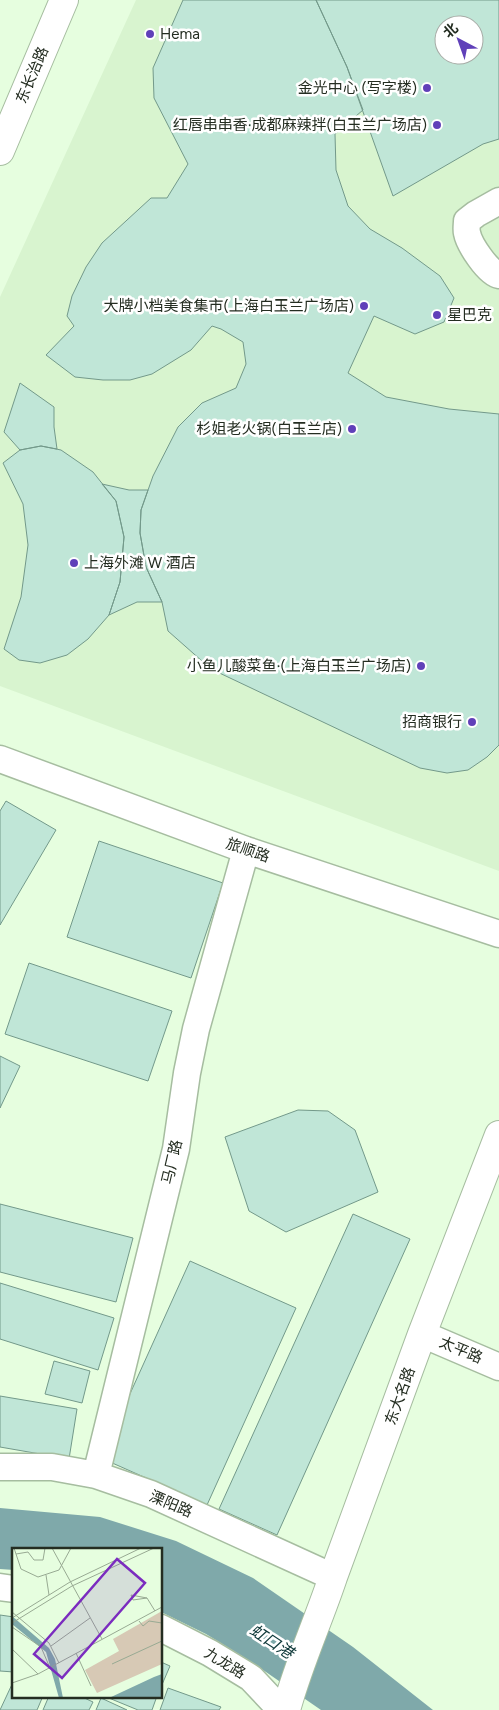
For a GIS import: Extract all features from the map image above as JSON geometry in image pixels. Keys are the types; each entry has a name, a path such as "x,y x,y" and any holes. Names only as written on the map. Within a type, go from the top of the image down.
{"main road":[{"name":"东长治路","path":"0,151 64,0"},
{"name":"东大名路","path":"286,1703 321,1613 422,1334 499,1135"}],"street":[{"path":"499,202 467,221 466,232 471,244 483,261 494,274 499,275"},
{"name":"旅顺路","path":"0,759 246,850 499,934"},
{"name":"马厂路","path":"96,1474 176,1149 187,1073 196,1029 246,850"},
{"name":"太平路","path":"422,1334 499,1367"},
{"name":"溧阳路","path":"0,1467 52,1467 96,1474 151,1494 333,1577"},
{"name":"九龙路","path":"162,1629 210,1653 251,1678 286,1703"}],"shaded area":[{"path":"136,0 499,0 499,871 0,686 0,297"}],"water":[{"name":"虹口港","path":"0,1508 100,1517 176,1541 253,1578 353,1647 433,1710 321,1710 250,1661 206,1634 162,1612 162,1548 12,1548 12,1570 0,1569"}],"building":[{"path":"183,0 316,0 347,67 363,110 335,134 336,170 348,206 370,229 402,248 440,276 454,298 444,322 415,334 374,316 348,373 386,397 449,409 499,414 499,745 487,757 468,770 447,773 420,768 211,669 168,631 162,602 146,567 140,533 141,510 153,476 178,427 202,403 236,388 246,364 243,342 212,326 191,350 152,374 130,380 75,377 46,355 74,326 67,316 72,296 86,267 102,243 151,198 167,198 188,164 154,98 153,68"},
{"name":"金光中心 (写字楼)","path":"316,0 499,0 499,139 483,144 393,196 347,67"},
{"path":"20,383 54,407 57,449 41,446 20,450 4,432"},
{"name":"上海外滩 W 酒店","path":"41,446 61,450 93,472 116,501 124,537 120,582 109,615 88,639 67,655 40,663 19,660 4,649 21,597 28,545 23,504 3,463 20,450"},
{"path":"102,484 129,490 148,490 141,510 140,533 146,567 162,602 137,602 109,615 120,582 124,537 116,501"},
{"path":"6,801 56,830 0,925 0,811"},
{"path":"99,841 223,883 191,978 67,937"},
{"path":"29,963 172,1011 148,1081 5,1034"},
{"path":"0,1056 20,1066 0,1108"},
{"path":"298,1110 328,1111 355,1130 378,1192 286,1232 249,1211 225,1137"},
{"path":"0,1204 133,1238 116,1302 0,1272"},
{"path":"353,1214 410,1239 277,1535 219,1509"},
{"path":"190,1261 296,1308 207,1505 101,1458"},
{"path":"0,1283 114,1318 98,1370 0,1339"},
{"path":"54,1361 90,1371 82,1403 45,1394"},
{"path":"0,1396 77,1409 69,1459 0,1447"},
{"path":"0,1615 12,1617 12,1672 0,1671"},
{"path":"162,1662 170,1666 162,1685"},
{"path":"12,1684 12,1698 42,1698 37,1710 0,1710"},
{"path":"168,1688 221,1707 219,1710 160,1710"},
{"path":"48,1698 84,1698 93,1702 89,1710 43,1710"},
{"path":"101,1698 127,1710 96,1710"},
{"path":"109,1698 156,1698 152,1710 138,1710"}],"place":[{"name":"Hema","path":"150,34"},
{"name":"金光中心 (写字楼)","path":"427,88"},
{"name":"红唇串串香·成都麻辣拌(白玉兰广场店)","path":"437,125"},
{"name":"大牌小档美食集市(上海白玉兰广场店)","path":"364,306"},
{"name":"星巴克","path":"437,315"},
{"name":"杉姐老火锅(白玉兰店)","path":"352,429"},
{"name":"上海外滩 W 酒店","path":"74,563"},
{"name":"小鱼儿酸菜鱼·(上海白玉兰广场店)","path":"421,666"},
{"name":"招商银行","path":"472,722"}]}
